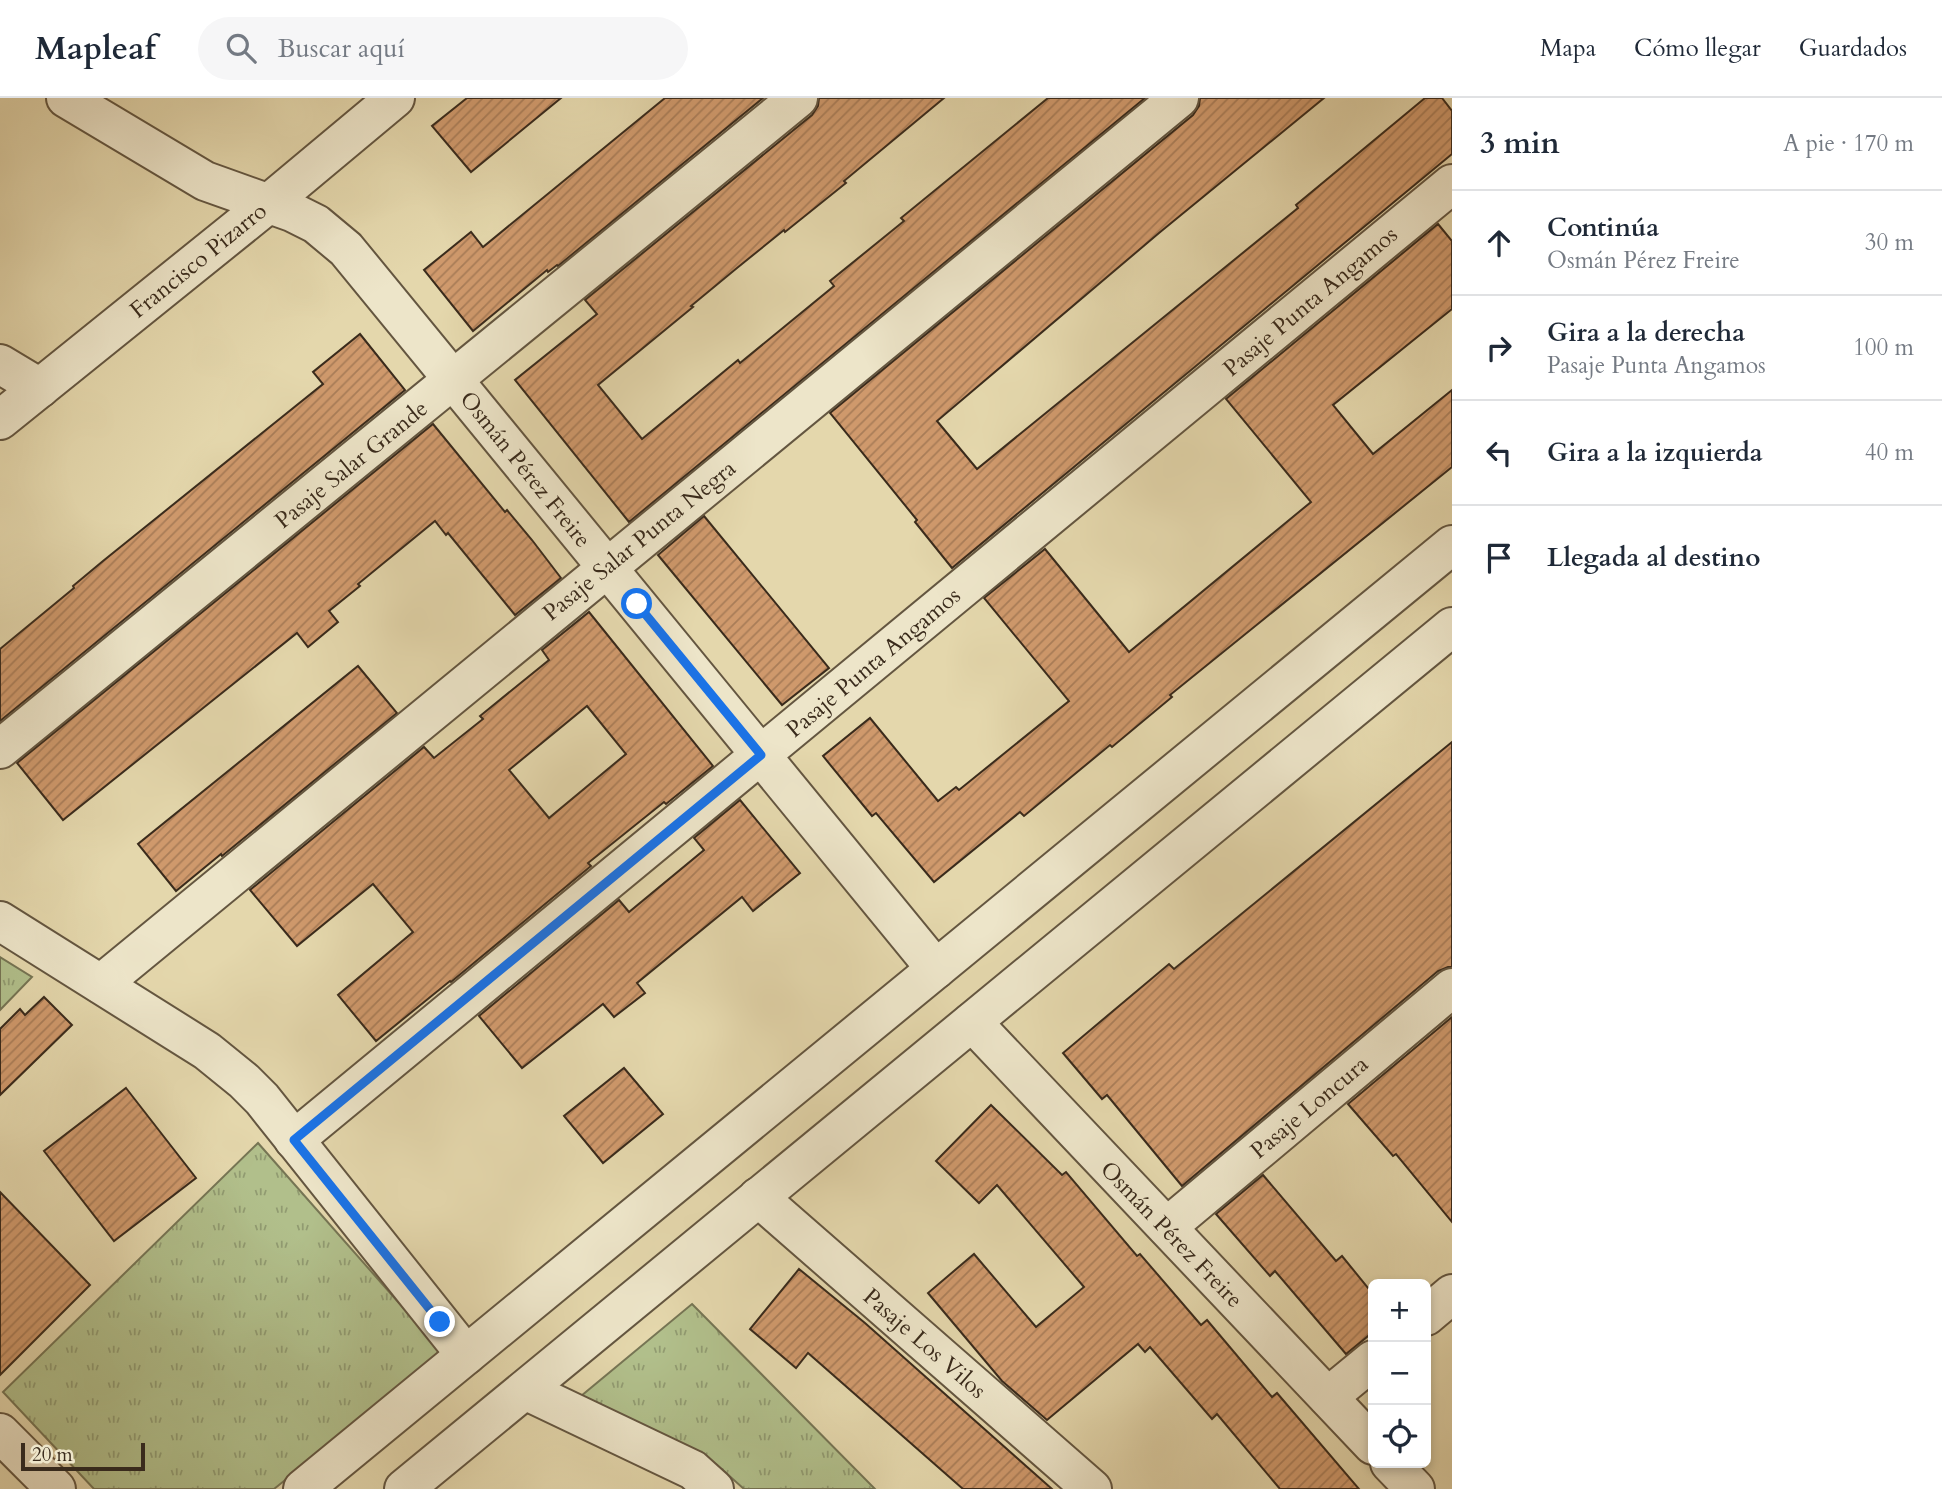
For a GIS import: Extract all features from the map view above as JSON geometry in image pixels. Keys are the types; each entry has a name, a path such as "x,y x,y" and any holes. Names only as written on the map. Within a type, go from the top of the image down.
{"street":[{"name":"Osmán Pérez Freire","path":"66,98 205,181 292,212 316,224 346,249 936,969"},
{"name":"Francisco Pizarro","path":"0,420 396,98"},
{"name":"Pasaje Salar Grande","path":"0,749 798,98"},
{"name":"Pasaje Salar Punta Negra","path":"101,984 1179,98"},
{"name":"Pasaje Punta Angamos","path":"294,1140 1452,184"},
{"path":"0,364 40,388"},
{"path":"303,1489 1452,545"},
{"path":"404,1489 1452,627"},
{"path":"0,921 225,1064 244,1081 262,1099 467,1355"},
{"name":"Pasaje Loncura","path":"1167,1227 1452,988"},
{"name":"Osmán Pérez Freire","path":"972,1022 1368,1440"},
{"name":"Pasaje Los Vilos","path":"758,1197 1092,1489"},
{"path":"1431,1312 1452,1294"},
{"path":"1328,1397 1368,1364"},
{"path":"525,1390 692,1470 715,1489"},
{"path":"0,1433 56,1489"},
{"path":"1395,1468 1415,1489"}],"green space":[{"path":"0,957 32,977 0,1010"},
{"path":"258,1143 443,1353 274,1489 94,1489 3,1392"},
{"path":"692,1304 875,1489 744,1489 716,1464 569,1406"}],"building":[{"path":"467,98 561,98 471,172 432,126"},
{"path":"665,98 763,98 558,266 548,272 547,270 473,331 424,270 471,232 483,247"},
{"path":"819,98 944,98 844,181 846,183 737,268 598,385 642,439 834,286 830,281 904,221 901,218 1048,98 1145,98 629,522 515,380 597,314 585,300 812,115 818,106"},
{"path":"1200,98 1324,98 937,421 977,469 1298,208 1296,205 1425,98 1442,98 1452,111 1452,154 952,568 915,522 917,520 830,413 1193,115 1199,106"},
{"path":"1438,224 1452,241 1452,309 1333,405 1373,454 1452,390 1452,467 1170,695 1172,697 1112,747 1110,745 1024,816 1020,812 934,882 876,813 872,816 823,756 870,718 938,801 956,787 959,790 1069,701 984,598 1045,549 1129,652 1311,502 1226,399"},
{"path":"360,334 405,390 0,721 0,649 103,561 323,384 313,372"},
{"path":"433,424 561,578 515,615 448,533 446,535 435,521 329,611 338,622 308,647 297,633 63,820 17,763"},
{"path":"704,516 829,668 782,705 658,555"},
{"path":"589,612 713,766 588,863 591,866 376,1041 338,995 413,932 373,884 297,946 250,890 424,747 434,758 483,719 480,716 549,660 542,650","holes":["587,706 626,754 549,818 509,770"]},
{"path":"358,666 397,713 176,891 138,844"},
{"path":"1452,742 1452,967 1438,971 1182,1186 1107,1095 1102,1099 1063,1053 1169,964 1174,969"},
{"path":"740,800 800,873 753,911 742,897 637,983 645,993 614,1017 603,1004 522,1068 479,1016 619,900 629,912 704,850 694,838"},
{"path":"44,997 72,1025 0,1095 0,1029 20,1009 25,1015"},
{"path":"1452,1017 1452,1222 1396,1154 1393,1156 1348,1104"},
{"path":"624,1068 663,1114 603,1163 564,1116"},
{"path":"126,1088 196,1178 114,1241 44,1151"},
{"path":"991,1105 1062,1175 1066,1172 1137,1256 1140,1254 1201,1325 1207,1320 1272,1397 1277,1393 1359,1489 1280,1489 1217,1414 1212,1419 1150,1347 1145,1352 1138,1344 1047,1420 1002,1381 928,1293 974,1254 1036,1327 1084,1287 997,1185 979,1203 936,1161"},
{"path":"1263,1175 1336,1261 1342,1256 1368,1288 1368,1336 1346,1354 1275,1271 1270,1276 1216,1214"},
{"path":"0,1192 90,1285 0,1375"},
{"path":"799,1269 865,1323 1052,1489 963,1489 808,1353 796,1368 750,1329"}],"route":[{"path":"440,1322 294,1140 761,755 637,604"}]}
